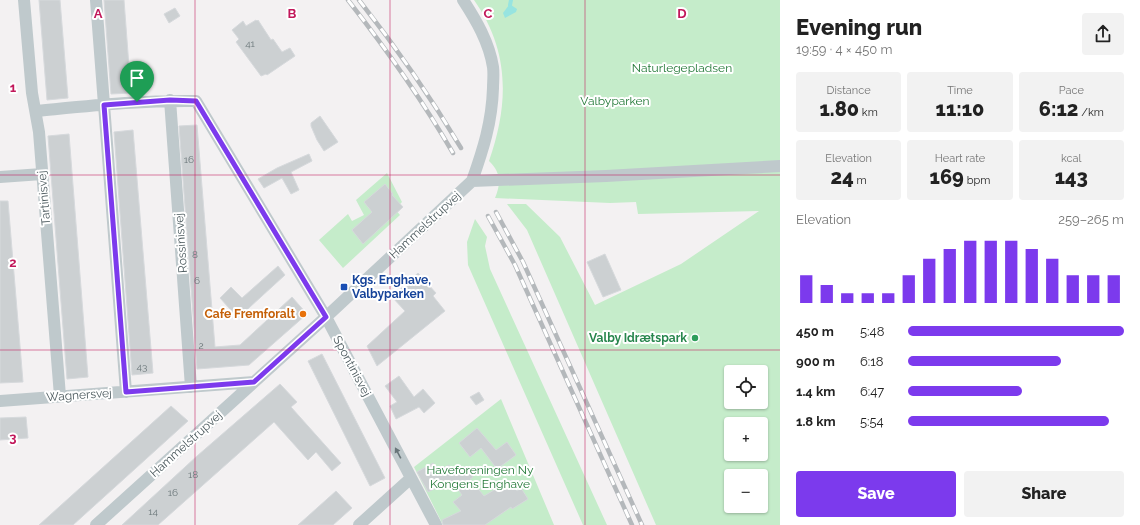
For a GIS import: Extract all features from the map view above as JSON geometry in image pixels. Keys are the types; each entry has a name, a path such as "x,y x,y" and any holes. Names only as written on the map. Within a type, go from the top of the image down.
{"street":[{"name":"Tartinisvej","path":"24,0 32,93 36,111 42,174 60,396"},
{"path":"96,0 126,392"},
{"path":"463,0 474,17 486,41 493,68 492,108 486,142 472,181 613,176 780,166"},
{"name":"Spontinisvej","path":"36,111 170,100 196,101 326,317 436,525"},
{"name":"Rossinisvej","path":"170,100 191,387"},
{"path":"0,178 42,174"},
{"name":"Hammelstrupvej","path":"96,525 326,317 472,181"},
{"name":"Wagnersvej","path":"0,401 254,382"},
{"path":"359,525 411,478"}],"green space":[{"path":"474,0 780,0 780,525 656,525 527,230 507,204 526,204 560,237 595,305 681,264 759,211 638,214 636,202 610,203 495,198 499,178 496,169 489,161 496,140 503,98 500,58 486,19"},
{"path":"387,173 402,202 395,209 400,215 343,268 319,240 348,214 352,221 364,215 356,200"},
{"path":"475,219 487,237 485,246 490,269 607,525 583,525 468,265 467,242"},
{"name":"Haveforeningen Ny Kongens Enghave","path":"501,399 554,525 443,525 414,467"}],"water":[{"path":"509,5 517,9 516,12 505,18 503,13"}],"building":[{"path":"39,0 60,0 68,98 47,100"},
{"path":"104,0 124,0 131,93 111,94"},
{"path":"175,8 180,16 169,23 164,14"},
{"path":"258,20 271,40 273,39 282,52 290,48 295,56 267,75 261,76 236,42 239,39 232,30 243,21 246,26"},
{"path":"320,116 338,142 324,151 311,126 311,123"},
{"path":"197,125 215,347 240,345 292,297 307,314 249,365 197,369 179,126"},
{"path":"133,130 153,373 132,375 114,132"},
{"path":"69,134 88,377 67,379 48,136"},
{"path":"309,154 312,161 291,172 299,190 291,194 282,178 264,188 258,179 277,168"},
{"path":"385,184 393,194 392,195 403,207 363,244 352,230 372,212 364,202"},
{"path":"0,201 8,201 23,382 0,383"},
{"path":"605,254 621,290 603,297 587,262"},
{"path":"278,266 285,275 238,318 220,298 231,287 242,298"},
{"path":"418,273 436,293 433,296 445,311 377,366 367,346 405,311 392,297"},
{"path":"322,354 385,478 370,486 308,361"},
{"path":"399,376 414,397 423,389 435,403 424,413 419,407 396,419 390,406 397,402 385,386"},
{"path":"280,384 297,402 291,407 341,463 332,471 316,452 308,460 274,422 158,525 122,525 197,456"},
{"path":"479,392 484,400 476,405 470,397"},
{"path":"171,406 188,421 73,525 39,525"},
{"path":"26,417 28,438 0,440 0,418"},
{"path":"477,428 496,450 507,442 516,455 497,469 481,448 470,457 459,443"},
{"path":"433,463 438,471 449,465 454,475 466,466 473,477 470,479 484,496 511,480 517,491 521,488 528,499 512,509 511,507 485,525 443,525 442,520 461,511 453,502 462,495 451,480 428,492 417,472"},
{"path":"336,491 352,508 333,525 298,525"}],"waterway":[{"path":"510,5 511,0"}],"railway":[{"path":"348,0 403,75 429,113 453,153"},
{"path":"359,0 412,72 461,148"},
{"path":"496,212 523,262 642,525"},
{"path":"488,216 515,265 632,525"}],"place":[{"name":"Kgs. Enghave, Valbyparken","path":"344,287"},
{"name":"Cafe Fremforalt","path":"303,314"},
{"name":"Valby Idrætspark","path":"695,338"}],"route":[{"path":"170,100 196,101 326,317 254,382 126,392 104,105 137,102 170,100"}],"park label":[{"name":"Naturlegepladsen","path":"682,68"},
{"name":"Valbyparken","path":"615,101"}]}
